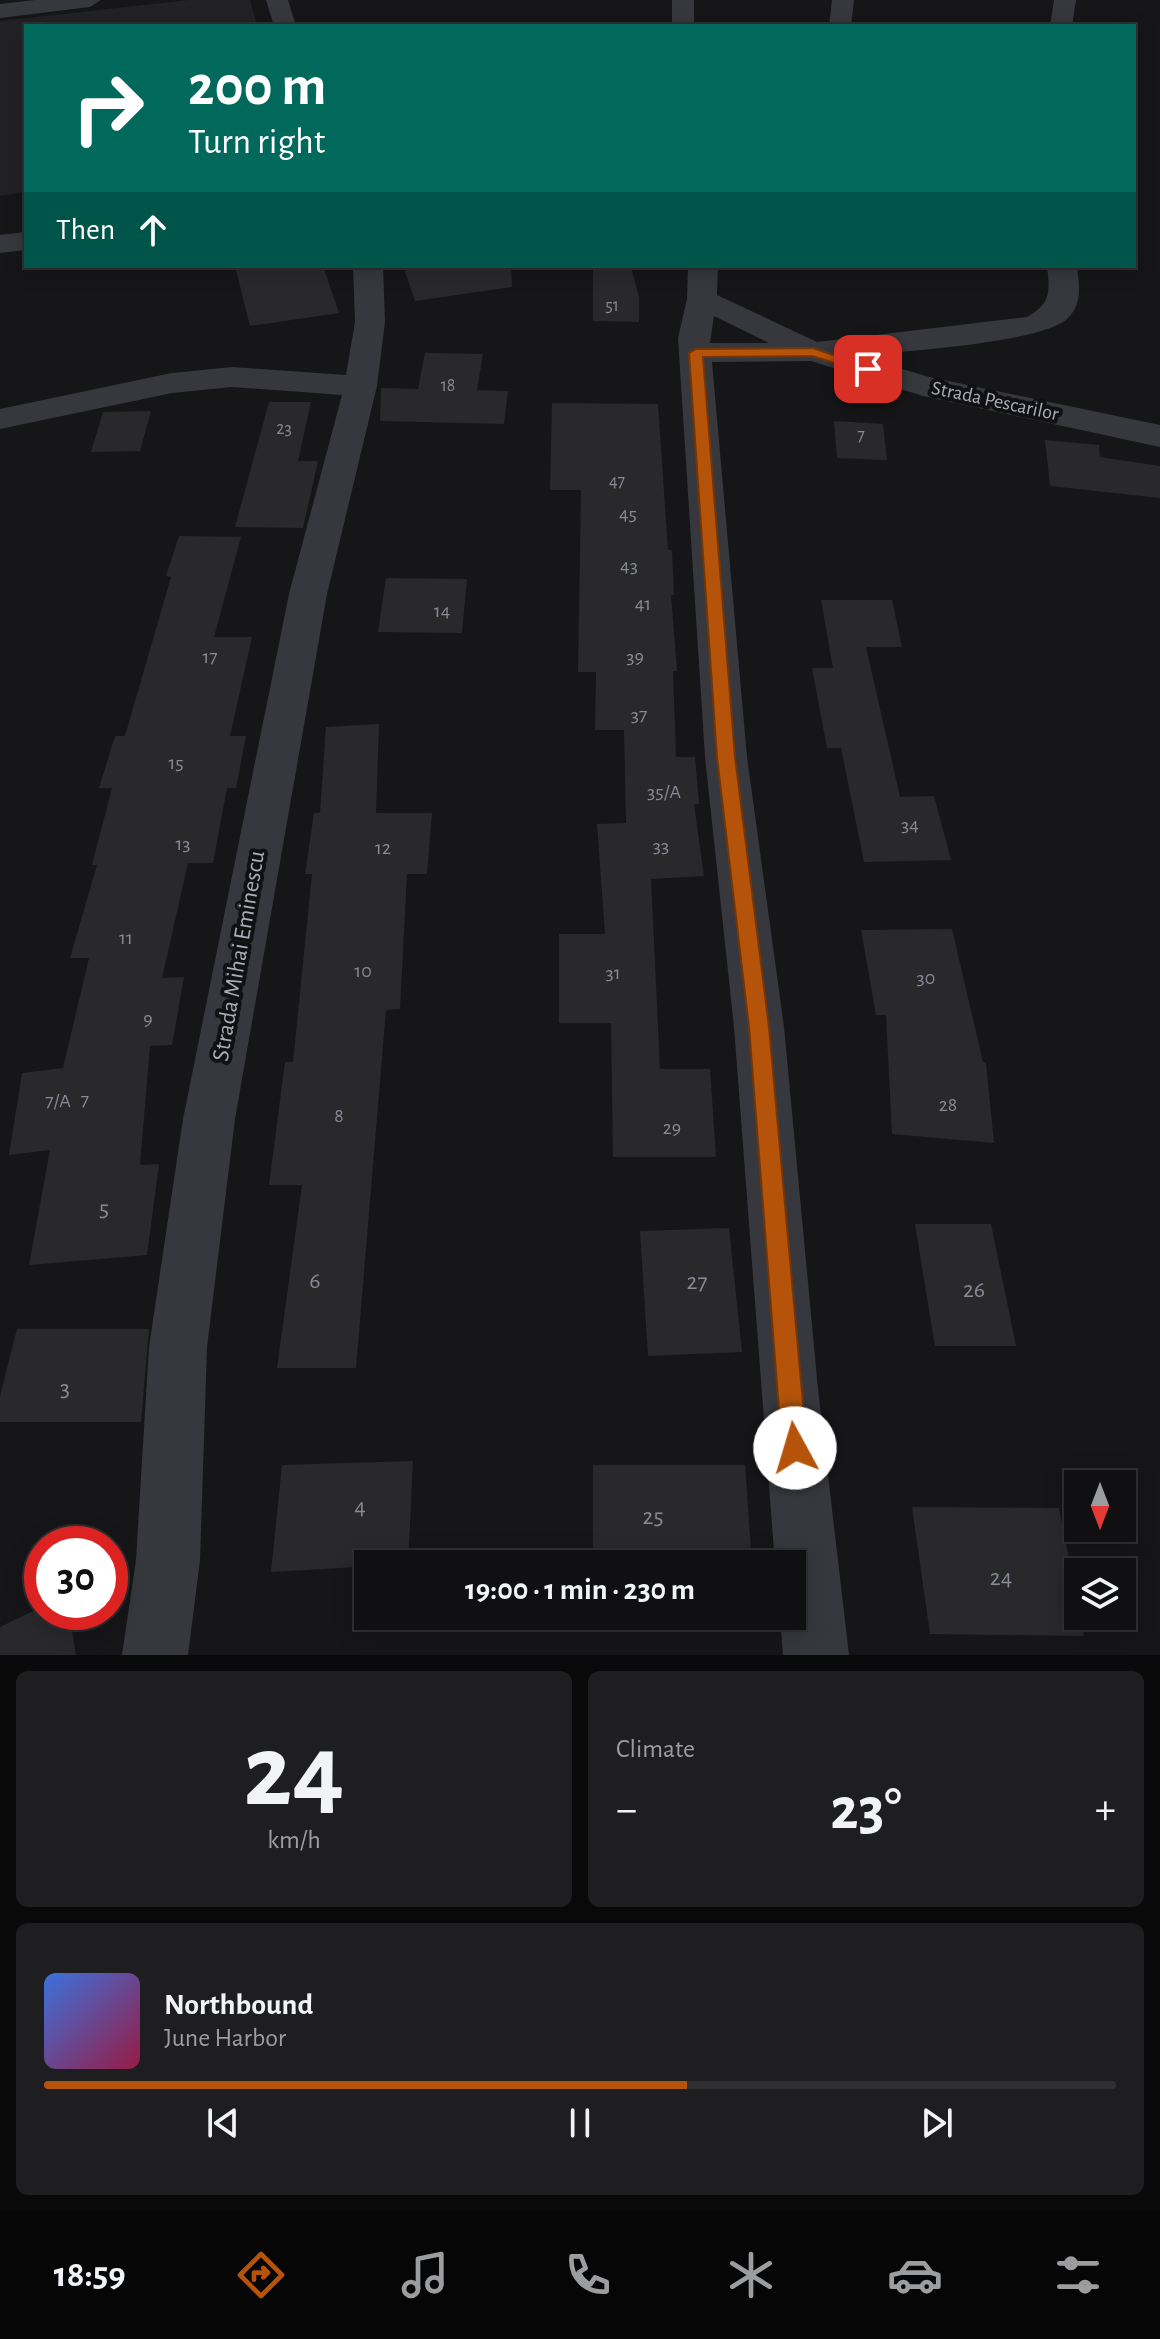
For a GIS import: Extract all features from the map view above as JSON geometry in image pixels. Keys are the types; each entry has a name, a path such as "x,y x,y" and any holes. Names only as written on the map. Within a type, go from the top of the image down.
{"street":[{"path":"0,11 90,0"},
{"path":"277,0 284,24"},
{"path":"683,0 683,24"},
{"path":"840,24 843,0"},
{"path":"1061,24 1065,0"},
{"path":"0,244 24,241"},
{"name":"Strada Mihai Eminescu","path":"155,1655 168,1560 178,1347 209,1119 308,594 361,386 370,322 368,268"},
{"path":"696,353 813,352 1035,325 1057,313 1065,293 1062,268"},
{"path":"702,282 694,338 726,757 759,1027 789,1389 816,1655"},
{"name":"Strada Pescarilor","path":"702,282 813,352 923,386 1160,436"},
{"path":"0,419 172,383 232,377 361,386"}],"shaded area":[{"path":"189,0 250,0 256,24 24,24 24,192 0,196 0,21"}],"building":[{"path":"236,268 324,268 339,313 250,326"},
{"path":"404,268 511,268 512,287 415,301"},
{"path":"593,268 632,268 639,297 639,322 593,321"},
{"path":"425,353 483,354 477,390 508,391 504,424 380,421 381,388 418,389"},
{"path":"269,402 311,402 298,461 318,461 303,528 235,527"},
{"path":"552,403 658,404 668,550 672,550 674,595 671,595 677,671 673,671 676,757 695,757 699,804 694,804 704,876 651,879 660,1069 710,1069 716,1157 613,1157 611,1023 559,1023 559,934 605,934 597,824 626,823 624,730 595,730 596,672 578,672 581,490 550,490"},
{"path":"151,411 140,451 91,452 103,412"},
{"path":"834,421 883,424 887,460 837,458"},
{"path":"1045,440 1099,445 1100,457 1160,466 1160,498 1050,486"},
{"path":"179,536 241,537 214,637 252,637 230,736 246,736 236,788 227,788 213,863 188,863 162,978 184,977 172,1045 150,1046 140,1165 159,1164 147,1255 29,1265 50,1150 9,1155 22,1073 63,1068 89,958 70,958 97,865 92,865 112,788 99,788 115,736 125,736 171,577 166,576"},
{"path":"386,578 467,579 462,633 378,632"},
{"path":"821,600 892,600 902,647 866,647 900,797 934,796 951,860 864,862 841,748 827,748 812,668 833,668"},
{"path":"379,724 376,813 432,813 427,874 407,874 400,1009 386,1010 356,1368 277,1368 302,1185 269,1185 285,1062 293,1062 312,874 305,874 314,813 320,813 326,727"},
{"path":"952,929 983,1062 986,1063 994,1143 892,1134 886,1015 876,1015 861,930"},
{"path":"915,1224 991,1224 1016,1346 935,1346"},
{"path":"729,1228 742,1352 648,1356 640,1231"},
{"path":"17,1329 149,1329 141,1422 0,1422 0,1396"},
{"path":"413,1461 409,1550 354,1550 354,1567 271,1572 282,1465"},
{"path":"593,1465 745,1465 751,1550 593,1550"},
{"path":"912,1507 1059,1508 1069,1558 1064,1558 1064,1630 1083,1630 1084,1636 930,1634"},
{"path":"24,1615 24,1630 72,1630 76,1655 0,1655 0,1627"}],"route":[{"path":"795,1448 759,1027 726,757 696,353 813,352 868,369"}]}
